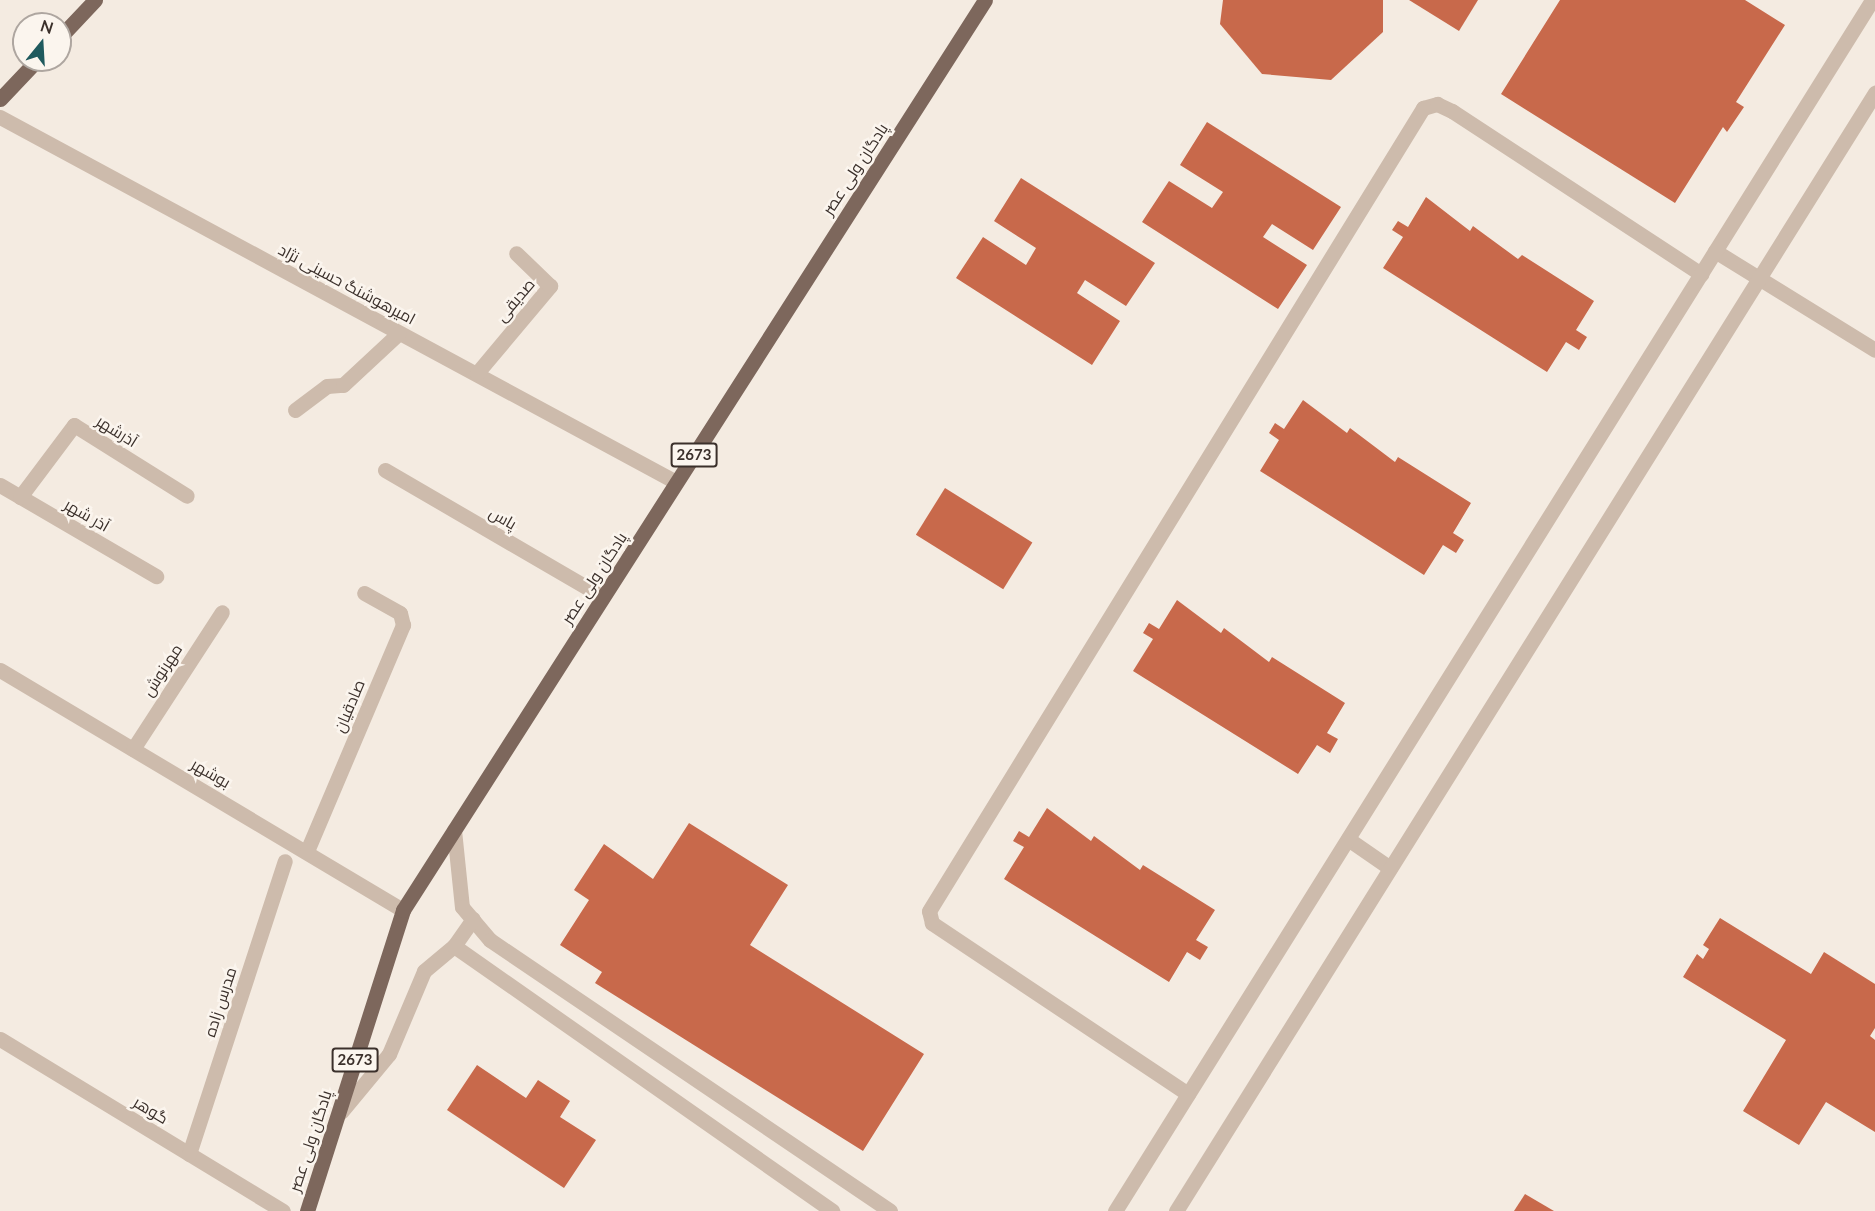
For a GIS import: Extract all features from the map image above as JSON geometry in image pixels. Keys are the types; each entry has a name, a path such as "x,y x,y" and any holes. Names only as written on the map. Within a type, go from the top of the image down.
{"main road":[{"path":"72,24 95,0"},
{"name":"پادگان ولی عصر","path":"307,1211 403,910 985,0"},
{"path":"0,99 26,72"}],"street":[{"path":"1115,1211 1701,274 1868,2"},
{"path":"1176,1211 1875,93"},
{"path":"1188,1094 932,923 929,911 1423,108 1437,104 1452,111 1701,274"},
{"name":"امیرهوشنگ حسینی نژاد","path":"0,117 676,482"},
{"path":"1715,250 1875,350"},
{"name":"صدیقی","path":"477,373 550,286 516,253"},
{"path":"295,410 327,386 343,385 399,333"},
{"name":"آذرشهر","path":"20,497 74,425 187,496"},
{"name":"پاس","path":"385,470 603,597"},
{"name":"آذر شهر","path":"0,486 156,576"},
{"name":"صادقیان","path":"307,851 403,625 400,613 364,593"},
{"name":"مهرنوش","path":"133,749 222,612"},
{"name":"بوشهر","path":"0,670 133,749 288,852 307,851 403,910"},
{"path":"454,830 456,887 472,919 490,940 890,1211"},
{"path":"1348,839 1390,868"},
{"name":"مدرس زاده","path":"189,1154 288,852"},
{"path":"336,1120 389,1054 424,971 454,946 472,919"},
{"path":"454,946 833,1211"},
{"path":"552,1016 568,993"},
{"name":"گوهر","path":"0,1039 283,1211"}],"building":[{"path":"1223,0 1383,0 1383,32 1331,80 1262,74 1220,24"},
{"path":"1409,0 1478,0 1459,31"},
{"path":"1560,0 1745,0 1785,25 1736,102 1744,107 1727,132 1723,127 1675,203 1501,94"},
{"path":"1207,122 1341,207 1313,250 1272,224 1263,237 1307,265 1278,309 1142,222 1169,181 1212,208 1223,192 1180,165"},
{"path":"1021,178 1155,263 1126,306 1085,280 1077,293 1120,321 1092,365 956,278 983,237 1026,265 1036,248 994,221"},
{"path":"1426,197 1470,231 1473,226 1518,259 1522,255 1594,301 1576,330 1587,337 1579,350 1566,342 1547,372 1383,268 1403,237 1392,230 1398,221 1408,227"},
{"path":"1303,400 1347,433 1350,428 1395,462 1398,457 1471,503 1453,533 1464,540 1456,553 1443,545 1424,575 1260,471 1279,440 1269,433 1275,423 1284,429"},
{"path":"945,488 1032,543 1003,589 916,535"},
{"path":"1177,600 1221,633 1224,628 1269,662 1272,657 1345,703 1327,733 1338,739 1330,753 1317,745 1298,774 1133,671 1153,639 1143,633 1149,623 1159,629"},
{"path":"1047,808 1091,841 1094,836 1140,870 1143,865 1215,910 1196,940 1208,947 1200,960 1187,952 1169,982 1004,879 1024,847 1013,841 1019,831 1029,837"},
{"path":"689,823 788,885 750,945 924,1054 863,1151 595,983 602,972 560,945 589,900 574,890 604,844 653,879"},
{"path":"1720,918 1811,974 1824,952 1875,984 1875,1028 1870,1036 1875,1040 1875,1132 1826,1102 1799,1145 1743,1111 1786,1040 1683,977 1697,954 1703,959 1709,949 1703,945"},
{"path":"477,1065 526,1098 538,1080 570,1101 560,1117 596,1140 564,1188 447,1110"},
{"path":"1525,1194 1554,1211 1514,1211"}]}
